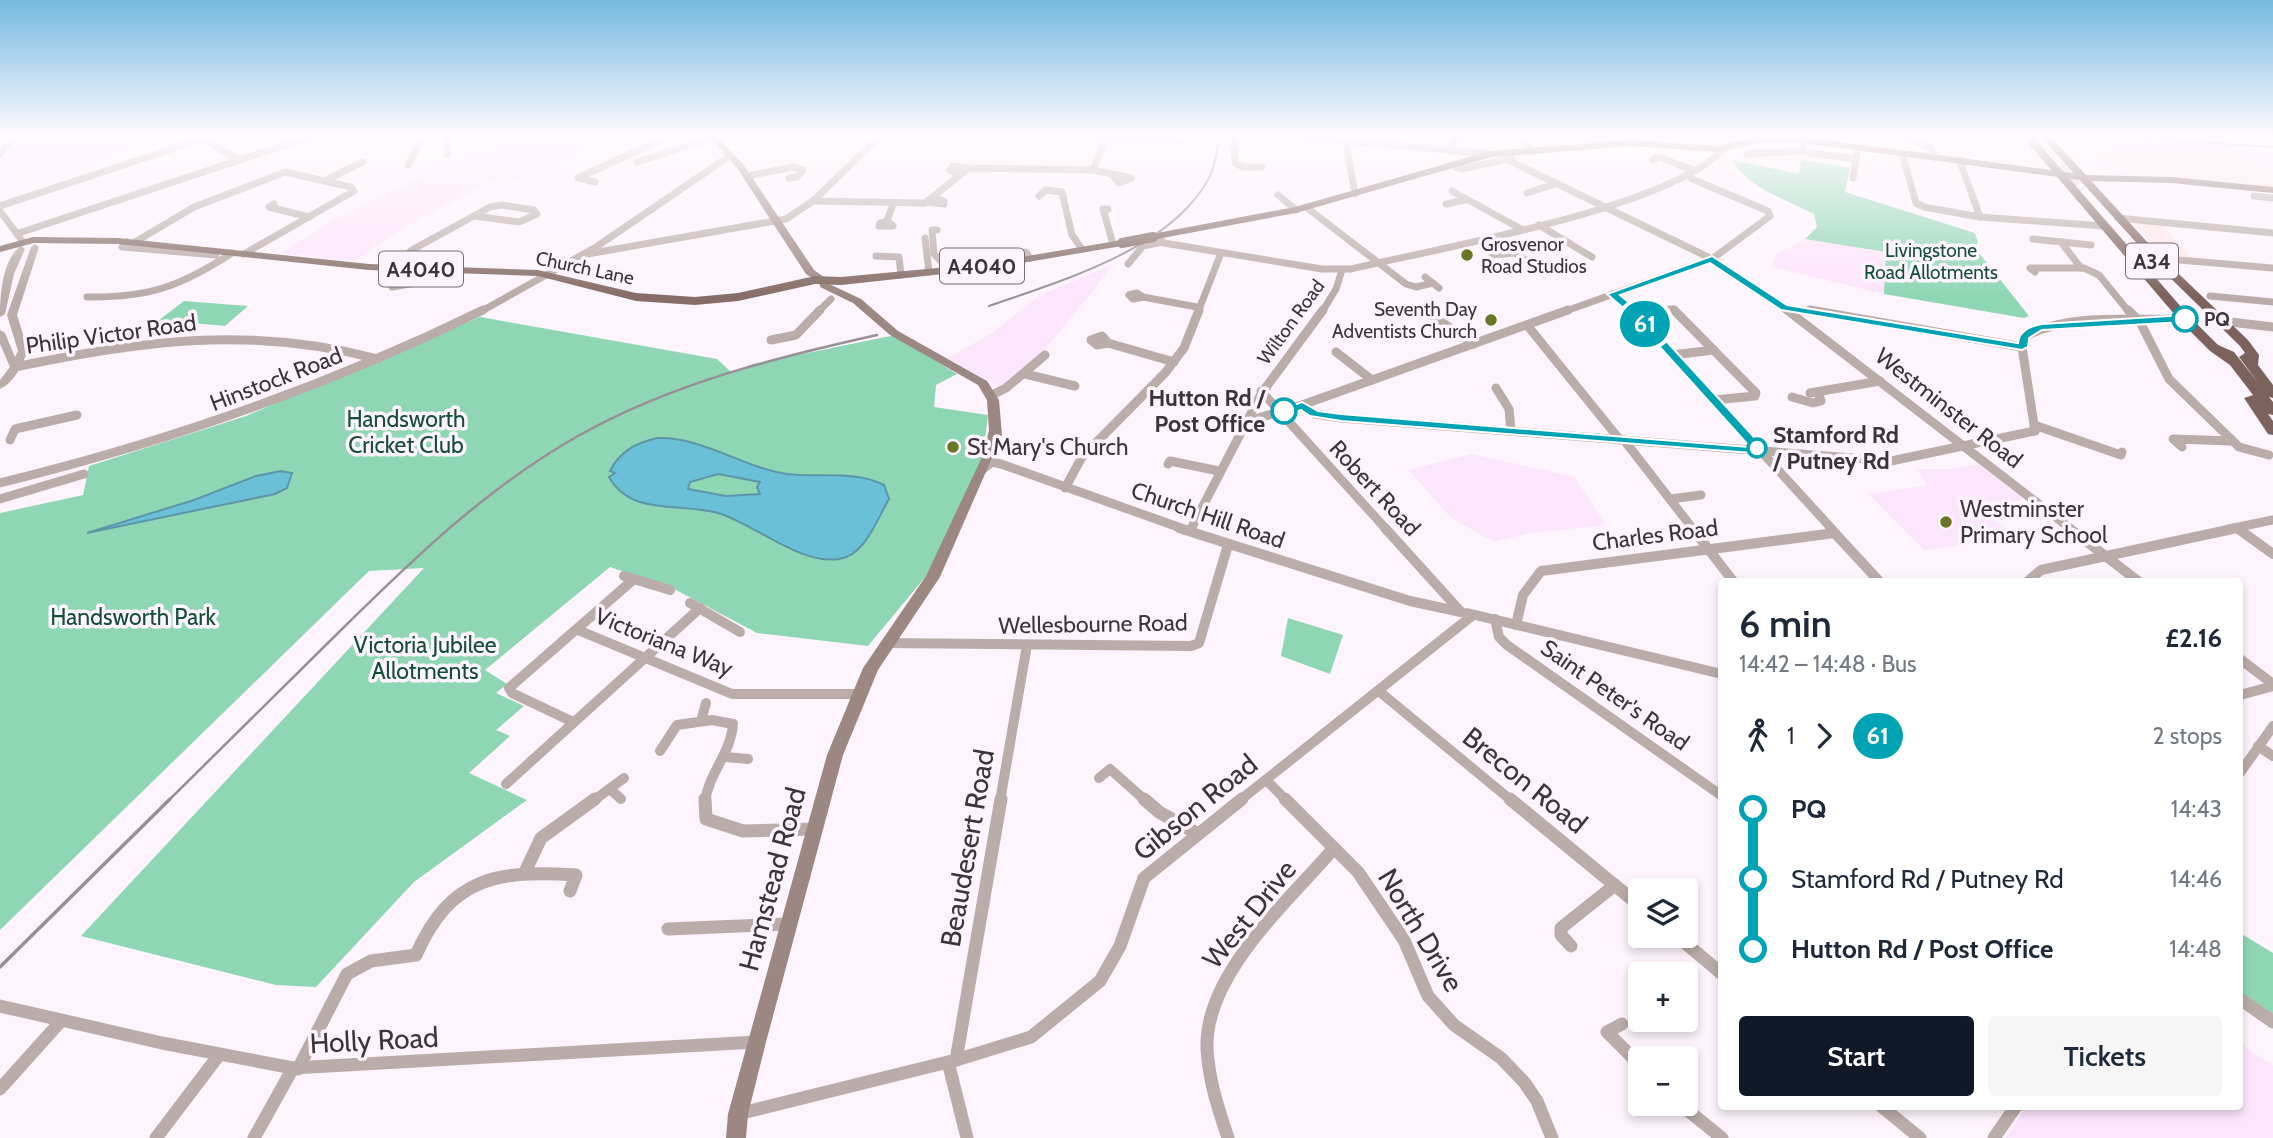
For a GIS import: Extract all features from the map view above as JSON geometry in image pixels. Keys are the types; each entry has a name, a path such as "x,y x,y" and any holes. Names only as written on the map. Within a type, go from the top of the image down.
{"highway":[{"path":"2082,190 2104,226 2185,319 2214,348 2236,363 2245,388 2273,431"},
{"name":"A34","path":"2085,190 2236,363 2273,411"},
{"name":"A34","path":"2086,190 2252,364 2273,394"},
{"path":"2088,190 2222,321 2253,355 2252,364 2273,379"}],"main road":[{"path":"757,190 815,282 848,297 878,317 894,333 983,383 992,395"},
{"name":"A4040","path":"815,282 929,272 1157,238 1301,208 1368,190"},
{"name":"Church Lane","path":"27,243 131,242 391,269 551,275 636,297 674,301 718,300 815,282"},
{"name":"A4040","path":"1,249 27,243"},
{"name":"Hamstead Road","path":"736,1138 738,1114 756,1042 835,755 860,694 886,643 904,627 939,581 986,467 996,429 992,395"}],"street":[{"path":"0,386 23,351 12,315 28,260 27,243 0,208 51,190"},
{"path":"0,314 5,275 27,243 159,190"},
{"path":"131,242 194,207 239,190"},
{"path":"87,297 129,299 159,293 309,217 353,190"},
{"name":"Hinstock Road","path":"0,483 70,471 206,426 378,359 475,315 551,275 679,190"},
{"path":"582,255 778,222 813,201 824,190"},
{"path":"813,201 893,204 931,200 940,190"},
{"path":"1039,196 1045,190"},
{"path":"1052,190 1062,192 1072,235 1083,249"},
{"path":"1527,194 1525,192 1528,190"},
{"name":"Westminster Road","path":"1568,190 1712,259 1785,308 2134,578"},
{"path":"1127,264 1143,246 1157,238 1222,253 1342,270 1607,208 1647,190"},
{"path":"1245,422 1302,405 1712,259 1770,215 1716,190"},
{"path":"1912,190 1916,203 1931,209 1980,217 2104,226"},
{"path":"1970,190 1980,217"},
{"path":"1452,191 1465,200 1493,211 1521,229"},
{"path":"1268,196 1279,194 1411,287 1436,285 1425,276"},
{"path":"2254,196 2273,198"},
{"path":"1446,204 1465,200"},
{"path":"274,204 269,207 309,217"},
{"path":"887,221 893,204"},
{"path":"391,269 412,250 490,206 534,210 537,214 519,222 475,216"},
{"path":"1108,209 1103,209 1117,243"},
{"path":"2118,218 2273,233"},
{"path":"1539,225 1592,257"},
{"path":"937,230 932,230 937,259 944,264 1026,252 1030,258"},
{"path":"925,238 929,272"},
{"path":"1482,239 1496,253 1515,253 1532,264"},
{"path":"2033,239 2091,245"},
{"name":"Church Lane","path":"131,242 122,247 216,255"},
{"path":"2061,242 2082,268"},
{"path":"1065,488 1082,457 1174,362 1184,348 1198,307 1222,253"},
{"path":"876,256 899,257 901,275"},
{"path":"2156,258 2273,268"},
{"path":"2035,272 2030,268 2082,268 2099,275 2118,301 2140,322 2165,374 2231,440 2248,451 2269,455"},
{"path":"393,290 421,282 435,269"},
{"name":"Wilton Road","path":"1190,531 1261,391 1316,318 1336,287 1342,270"},
{"path":"1612,294 1633,311 1876,578"},
{"path":"2210,296 2273,302"},
{"path":"1143,298 1198,307"},
{"path":"771,340 796,335 831,299"},
{"path":"1785,308 1798,307 2022,347"},
{"path":"1633,311 1673,309 1756,393 1755,396 1714,400"},
{"path":"1432,315 1474,344"},
{"path":"1302,405 1326,416 1891,461 2035,431 2022,347 2024,337 2033,329 2185,319"},
{"path":"2222,321 2273,327"},
{"path":"1527,325 1670,499 1730,578"},
{"path":"0,333 9,372"},
{"name":"Philip Victor Road","path":"9,372 132,345 221,339 297,342 352,350 378,359"},
{"path":"1108,343 1174,362"},
{"path":"1672,355 1714,350"},
{"path":"1354,352 1339,355 1372,380"},
{"path":"992,395 1025,374 1045,355"},
{"path":"1025,374 1075,386"},
{"path":"1792,397 1813,403 1821,401 1814,392 1880,380"},
{"path":"1496,388 1509,409 1511,430"},
{"name":"Robert Road","path":"1261,391 1467,613"},
{"path":"0,437 11,437 15,429 77,415"},
{"path":"2036,426 2121,455 2122,452"},
{"path":"2182,447 2173,439 2231,440"},
{"path":"1168,464 1170,461 1219,471"},
{"name":"Church Hill Road","path":"986,467 1010,469 1228,545 1395,595 1718,673"},
{"path":"0,499 34,491 70,471 83,474"},
{"path":"1670,499 1701,495"},
{"path":"2031,578 2040,570 2273,520"},
{"path":"2237,528 2273,554"},
{"name":"Charles Road","path":"1516,625 1533,576 1541,571 1835,533"},
{"name":"Wellesbourne Road","path":"886,643 1191,646 1199,643 1228,545"},
{"path":"573,722 512,693 509,688 578,629 629,578 670,590"},
{"path":"506,783 643,659 695,606 740,632"},
{"name":"Gibson Road","path":"738,1114 952,1061 1031,1037 1100,981 1120,946 1144,878 1380,692 1467,613"},
{"name":"Saint Peter's Road","path":"1495,619 1500,636 1507,645 1718,793"},
{"name":"Victoriana Way","path":"578,629 643,659 732,694 860,694"},
{"name":"Beaudesert Road","path":"952,1061 1027,645"},
{"path":"2243,661 2273,685"},
{"path":"2243,689 2273,685"},
{"path":"2243,694 2273,685"},
{"name":"Brecon Road","path":"1380,692 1628,896"},
{"path":"701,721 706,703"},
{"path":"660,751 677,725 701,721 733,724 726,757 714,772 705,795 706,819 715,825 730,828 814,828"},
{"path":"2243,768 2273,726"},
{"path":"2258,746 2273,756"},
{"path":"726,757 748,759"},
{"path":"1099,778 1110,769 1159,812 1198,834"},
{"path":"524,872 541,838 624,778"},
{"name":"North Drive","path":"1267,780 1334,848 1380,900 1404,940 1428,996 1439,1011 1501,1058 1524,1082 1537,1101 1552,1138"},
{"path":"610,789 621,799"},
{"name":"West Drive","path":"1228,1138 1216,1104 1206,1054 1210,1010 1224,978 1334,848"},
{"path":"254,1138 296,1069 348,974 356,967 371,961 416,955 428,928 463,894 485,879 524,872 576,875 570,891"},
{"path":"1571,946 1561,935 1561,928 1615,885"},
{"path":"668,929 788,923"},
{"path":"1691,948 1718,971"},
{"path":"2243,1001 2273,1022"},
{"name":"Holly Road","path":"6,1007 219,1055 296,1069 756,1042"},
{"path":"0,1089 61,1021"},
{"path":"1622,1024 1607,1032 1628,1053"},
{"path":"156,1138 219,1055"},
{"path":"952,1061 967,1138"},
{"path":"1886,1110 1920,1138"},
{"path":"1994,1138 2013,1110"},
{"path":"1695,1116 1722,1138"}],"shaded area":[{"path":"395,190 475,190 415,222 354,261 282,253 327,223"},
{"path":"2133,221 2161,224 2191,257 2160,254"},
{"path":"1805,239 1886,252 1884,294 1772,267 1776,254"},
{"path":"1115,263 1044,351 1003,386 996,385 948,358 994,332 1037,297"},
{"path":"1471,454 1574,477 1606,525 1530,533 1494,542 1451,518 1409,470"},
{"name":"Westminster Primary School","path":"1978,464 2024,499 1981,508 2013,536 1925,551 1869,494 1928,485 1916,469 1953,469"},
{"path":"2243,1045 2273,1066 2273,1138 2006,1138 2024,1110 2243,1110"}],"green space":[{"name":"Livingstone Road Allotments","path":"1766,190 1845,190 1975,233 1978,242 1975,248 2029,316 2024,318 1884,294 1886,252 1805,239 1817,227 1814,214"},
{"path":"184,301 248,306 225,326 159,320"},
{"name":"Handsworth Park","path":"480,317 717,359 731,372 753,364 895,335 957,374 936,385 934,407 988,415 983,456 926,576 868,646 757,633 676,590 610,567 485,670 507,684 496,693 524,706 496,730 510,736 469,773 527,800 414,882 316,987 276,985 81,936 424,568 369,571 0,930 0,513 83,495 89,466 246,416"},
{"path":"1288,618 1343,635 1330,674 1281,656"},
{"path":"2243,935 2273,953 2273,1015 2243,995"}],"water":[{"path":"657,438 691,442 787,474 849,476 873,480 884,485 889,499 869,535 856,551 839,559 810,556 794,551 721,514 645,503 619,490 609,477 615,473 610,471 614,464 629,449","holes":["718,474 760,482 757,487 760,494 726,496 688,489 690,482"]},
{"path":"281,471 292,473 287,488 275,494 87,533 194,500 256,476"}],"railway":[{"path":"989,306 1080,273 1141,244 1169,225 1192,203 1201,190"},
{"path":"168,801 422,552 481,502 544,456 613,418 686,387 761,363 877,335"},
{"path":"0,967 170,799"}],"bus line":[{"name":"61","path":"1284,411 1302,405 1315,414 1341,418 1761,452 1633,311 1612,294 1712,259 1785,308 1798,307 2022,347 2024,337 2033,329 2042,327 2185,319"}],"place":[{"name":"Grosvenor Road Studios","path":"1467,255"},
{"name":"PQ","path":"2185,319"},
{"name":"Seventh Day Adventists Church","path":"1491,320"},
{"name":"Hutton Rd / Post Office","path":"1284,411"},
{"name":"St Mary's Church","path":"953,447"},
{"name":"Stamford Rd / Putney Rd","path":"1757,448"},
{"name":"Westminster Primary School","path":"1946,522"}],"park label":[{"name":"Handsworth Cricket Club","path":"406,432"},
{"name":"Victoria Jubilee Allotments","path":"425,658"}]}
